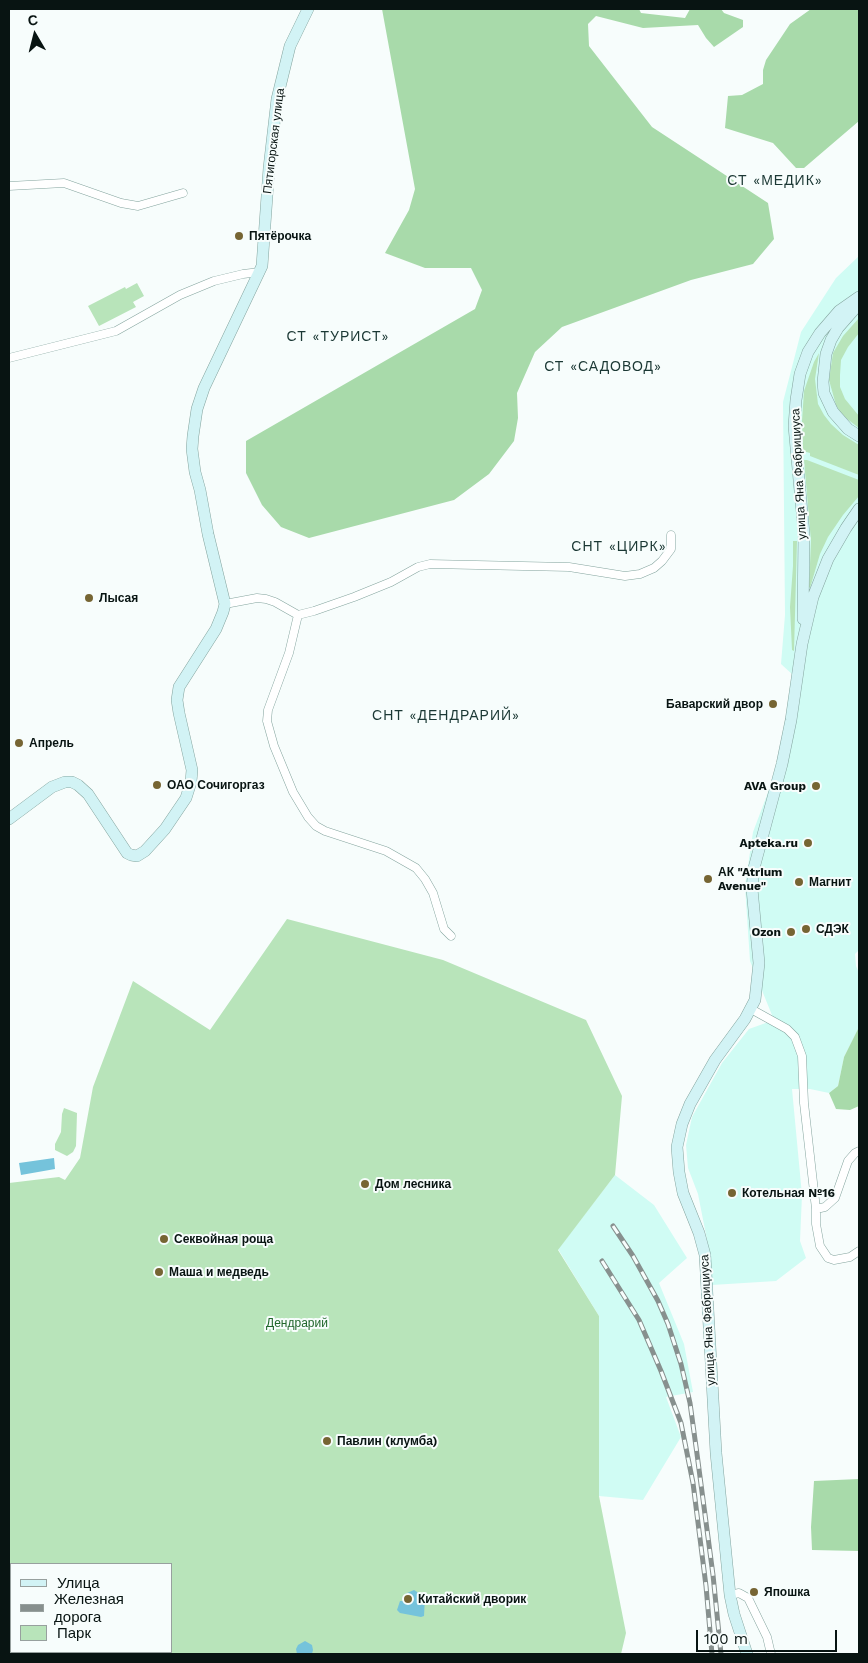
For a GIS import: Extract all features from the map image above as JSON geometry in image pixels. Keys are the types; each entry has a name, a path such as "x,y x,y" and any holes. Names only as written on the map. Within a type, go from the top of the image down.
{"main road":[{"name":"Пятигорская улица","path":"225,604 208,534 200,490 194,472 193,436 197,409 204,388 244,301 260,272 264,249 276,99 290,46 308,9"},
{"name":"улица Яна Фабрициуса","path":"802,644 804,534 794,426 800,374 820,333 839,311 859,297"},
{"path":"859,304 838,328 831,340 826,354 823,382 824,393 833,412 848,429 859,436"},
{"name":"улица Яна Фабрициуса","path":"747,1654 730,1595 716,1453 705,1255 699,1233 683,1193 677,1147 682,1124 690,1104 715,1060 751,1009 757,990 759,963 752,889 754,868 772,805 791,720 802,644 813,597 828,558 859,509"},
{"path":"9,819 52,787 65,782 72,782 88,794 127,853 131,856 141,854 165,829 186,798 191,782 192,770 179,713 179,688 216,629 225,604"}],"street":[{"path":"9,186 64,184 121,203 138,206 183,193"},
{"path":"9,358 116,331 180,295 214,281 260,272"},
{"path":"225,604 257,598 275,602 298,615 314,612 354,598 424,565 569,567 625,576 640,574 654,568 662,561 671,549 671,535"},
{"path":"298,615 289,652 268,710 267,721 274,746 293,792 308,817 320,828 386,851 416,868 433,893 444,930 451,936"},
{"path":"751,1009 787,1029 795,1037 802,1056 804,1103 816,1224 820,1246 828,1258 834,1260 850,1257 859,1250"},
{"path":"816,1209 825,1207 835,1198 848,1161 855,1153 859,1152"},
{"path":"730,1595 739,1593 748,1598 767,1637 771,1654"}],"shaded area":[{"path":"859,256 859,950 855,954 859,973 859,1027 844,1057 838,1086 829,1093 810,1089 792,1089 802,1195 800,1241 806,1258 776,1281 712,1285 707,1240 698,1194 688,1168 686,1145 692,1117 722,1063 749,1029 774,1020 750,961 745,886 753,832 785,743 793,675 781,664 785,615 783,402 801,332 836,278"},
{"path":"615,1175 654,1205 687,1258 659,1283 684,1344 693,1392 666,1397 681,1437 643,1500 599,1496 599,1316 558,1249"}],"green space":[{"path":"382,9 639,9 641,13 685,18 690,9 721,9 724,13 743,20 743,27 714,47 698,25 643,28 596,16 588,24 589,46 652,127 768,203 774,239 753,264 691,280 562,327 535,352 517,393 518,418 514,441 489,474 454,500 309,538 281,527 262,505 246,473 246,441 475,309 482,290 471,268 425,268 385,253 409,210 415,189"},
{"path":"811,9 859,9 859,121 804,168 796,168 773,143 725,128 728,96 742,95 763,84 763,70 766,60 790,24"},
{"path":"137,283 144,296 133,302 136,307 99,326 88,306"},
{"path":"859,318 859,333 841,360 840,387 845,399 859,416 859,428 842,415 836,405 829,380 833,353 843,336"},
{"path":"819,353 815,379 818,404 831,424 843,435 859,445 859,475 810,456 810,453 803,451 804,391"},
{"path":"804,460 859,480 859,496 828,537 820,554 810,588 811,541"},
{"path":"793,541 797,541 794,651 792,650 790,607"},
{"name":"Дендрарий","path":"287,919 443,960 586,1020 622,1096 615,1175 558,1250 599,1316 599,1496 626,1633 621,1654 9,1654 9,1183 59,1177 65,1180 80,1158 93,1087 133,981 210,1030"},
{"path":"859,1027 859,1106 850,1110 836,1109 829,1093 838,1086 844,1057"},
{"path":"64,1108 77,1113 76,1146 73,1152 67,1156 55,1150 55,1144 61,1132"},
{"path":"859,1479 859,1551 812,1550 811,1527 814,1481"}],"water":[{"path":"54,1158 55,1169 21,1175 19,1163"},
{"path":"414,1590 425,1597 424,1616 421,1617 400,1613 397,1610 400,1601 406,1598 405,1594"},
{"path":"305,1641 312,1645 312,1654 297,1654 296,1649 298,1645"}],"railway":[{"path":"613,1226 633,1256 658,1301 668,1324 681,1364 690,1403 713,1575 721,1654"},
{"path":"602,1261 639,1320 681,1423 693,1483 706,1586 712,1654"}],"place":[{"name":"Пятёрочка","path":"239,236"},
{"name":"Лысая","path":"89,598"},
{"name":"Баварский двор","path":"773,704"},
{"name":"Апрель","path":"19,743"},
{"name":"ОАО Сочигоргаз","path":"157,785"},
{"name":"AVA Group","path":"816,786"},
{"name":"Apteka.ru","path":"808,843"},
{"name":"АК \"Atrium Avenue\"","path":"708,879"},
{"name":"Магнит","path":"799,882"},
{"name":"СДЭК","path":"806,929"},
{"name":"Ozon","path":"791,932"},
{"name":"Дом лесника","path":"365,1184"},
{"name":"Котельная №16","path":"732,1193"},
{"name":"Секвойная роща","path":"164,1239"},
{"name":"Маша и медведь","path":"159,1272"},
{"name":"Павлин (клумба)","path":"327,1441"},
{"name":"Япошка","path":"754,1592"},
{"name":"Китайский дворик","path":"408,1599"}],"district":[{"name":"СТ «МЕДИК»","path":"775,181"},
{"name":"СТ «ТУРИСТ»","path":"338,337"},
{"name":"СТ «САДОВОД»","path":"603,367"},
{"name":"СНТ «ЦИРК»","path":"619,547"},
{"name":"СНТ «ДЕНДРАРИЙ»","path":"446,716"}]}
